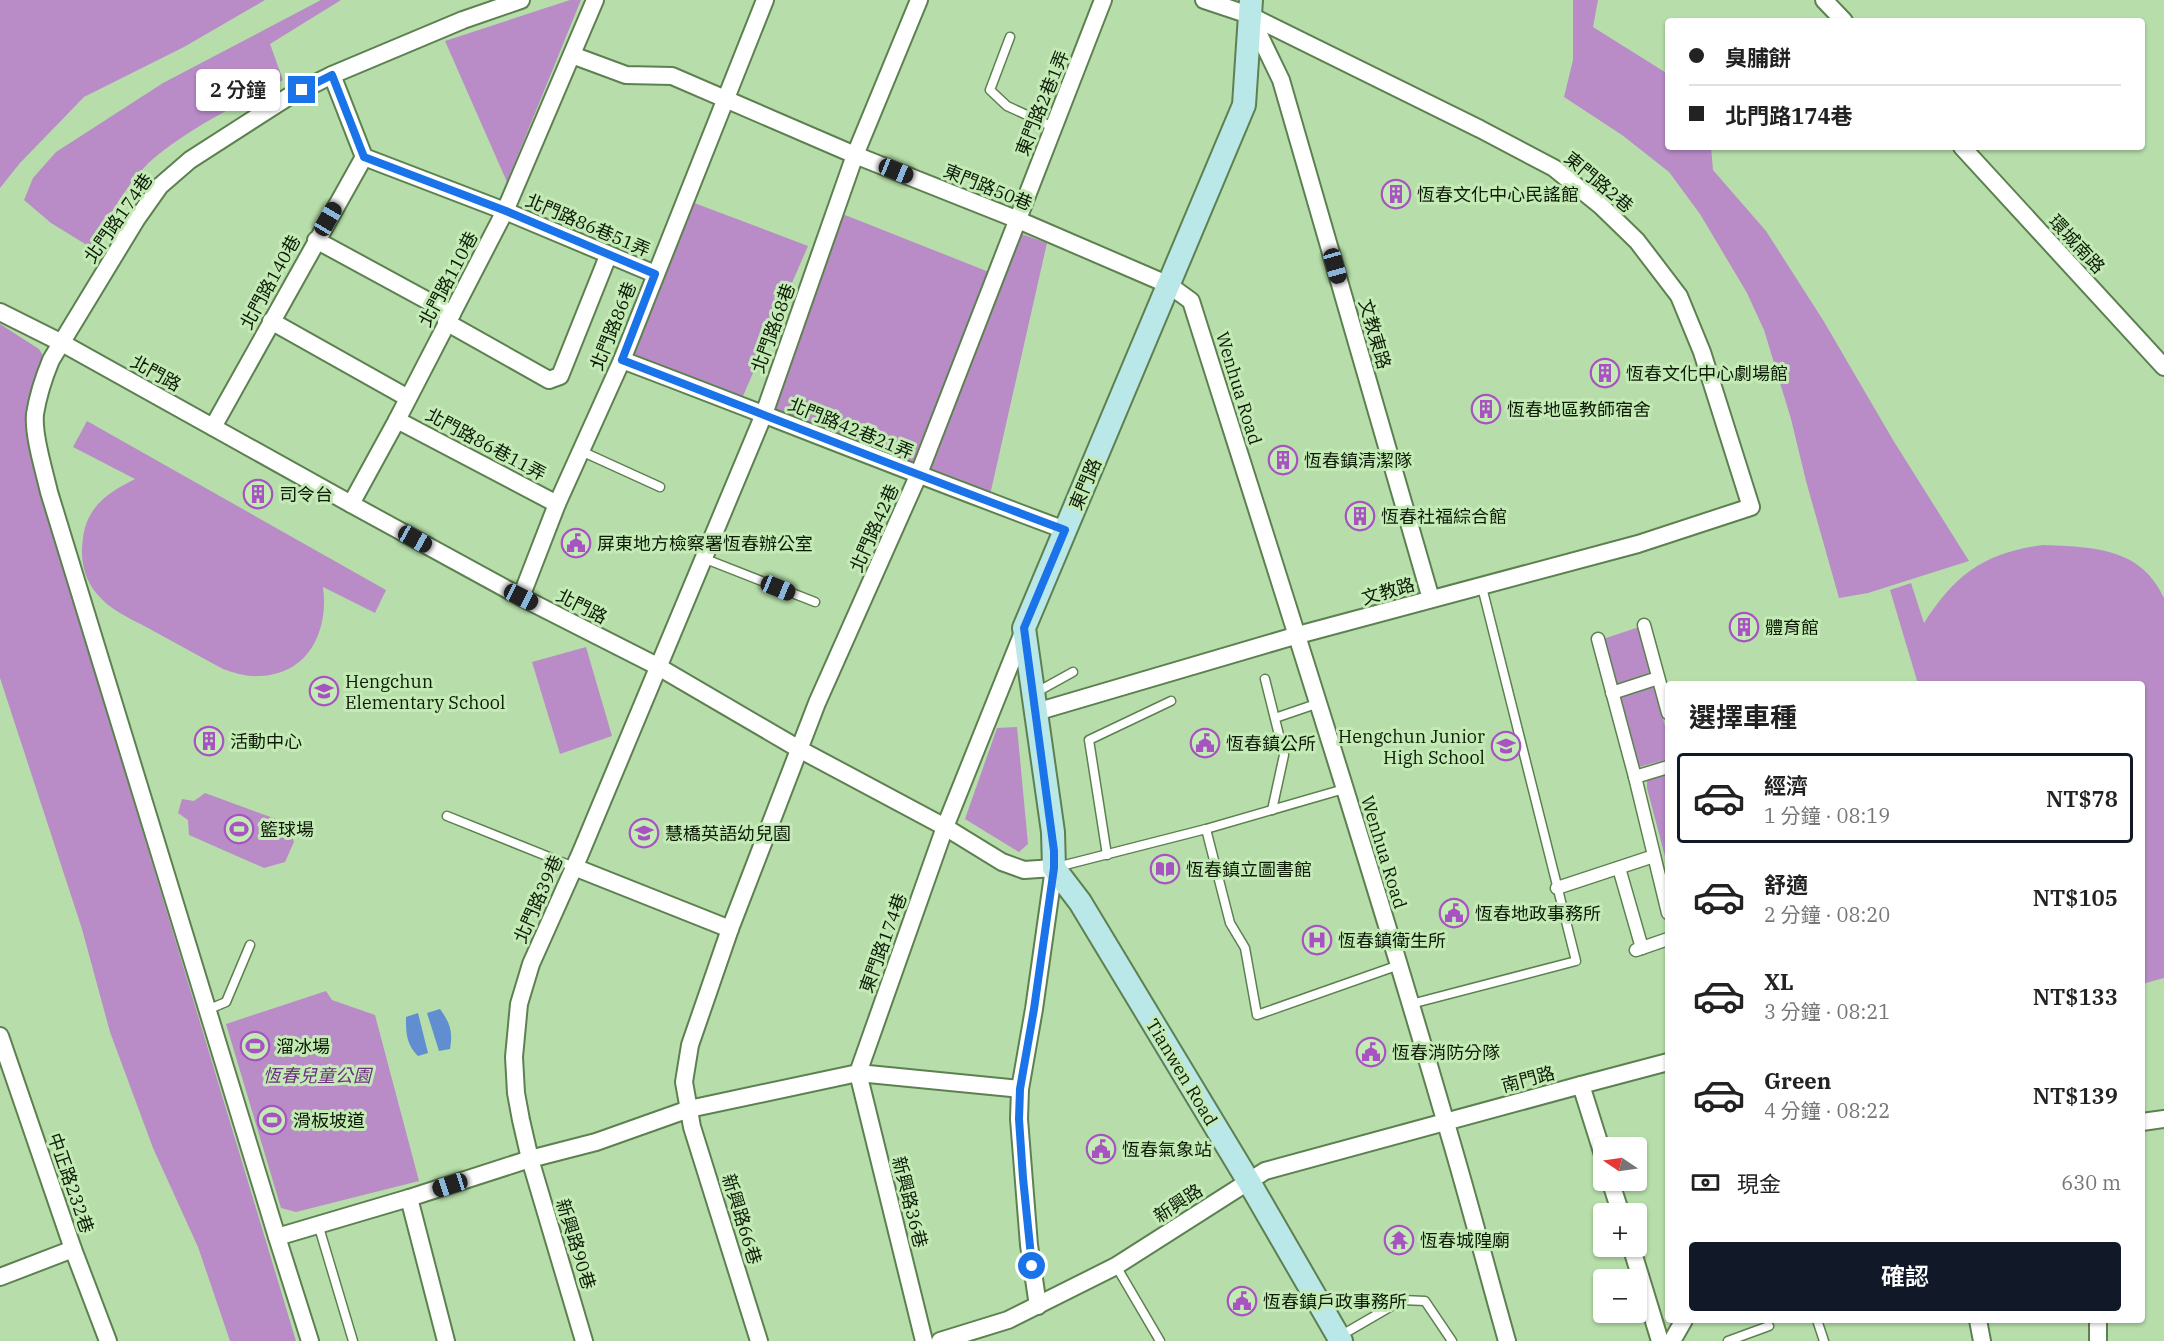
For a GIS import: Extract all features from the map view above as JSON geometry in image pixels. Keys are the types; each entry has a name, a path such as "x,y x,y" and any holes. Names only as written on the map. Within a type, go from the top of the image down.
{"main road":[{"name":"東門路","path":"1024,628 1244,105 1250,42 1250,7"},
{"path":"1024,628 1053,832 1054,868"},
{"name":"Tianwen Road","path":"1054,868 1080,902 1249,1182 1340,1339"}],"street":[{"name":"北門路174巷","path":"310,1341 49,492 39,453 35,416 42,382 51,360 136,220 160,186 190,160 279,103 332,75 463,20 521,0"},
{"name":"北門路110巷","path":"351,504 506,211 595,0"},
{"name":"北門路86巷","path":"521,597 557,504 622,360 765,0"},
{"name":"北門路68巷","path":"657,666 764,414 855,155 919,0"},
{"name":"東門路2巷1弄","path":"1016,219 1103,0"},
{"name":"東門路2巷","path":"1204,0 1250,7 1554,168 1601,206 1661,270 1679,296 1702,352 1750,507"},
{"path":"1824,0 1841,18"},
{"name":"文教東路","path":"1250,7 1281,80 1431,599"},
{"name":"東門路50巷","path":"572,55 626,75 672,76 855,155 1016,219 1169,285"},
{"path":"332,75 364,157"},
{"name":"環城南路","path":"1965,150 2164,367"},
{"name":"北門路86巷51弄","path":"364,157 506,211 655,274"},
{"name":"北門路140巷","path":"213,427 364,157"},
{"name":"北門路42巷","path":"799,749 918,476 1016,219"},
{"path":"316,240 549,380 560,376 608,256"},
{"name":"Wenhua Road","path":"1169,285 1191,301 1298,635 1446,1121 1507,1341"},
{"name":"北門路","path":"0,312 62,343 521,597 657,666 799,749 945,827 1013,868 1024,870 1054,868"},
{"path":"271,321 408,398"},
{"name":"北門路42巷21弄","path":"622,360 918,476 1065,530"},
{"name":"北門路86巷11弄","path":"397,420 557,504"},
{"name":"文教路","path":"1035,703 1482,587 1638,544 1750,507"},
{"path":"1644,625 1665,702"},
{"name":"東門路174巷","path":"858,1073 945,827 1024,628"},
{"path":"1598,639 1665,901"},
{"name":"北門路39巷","path":"530,1159 515,1081 514,1057 519,1004 531,963 574,867 657,666"},
{"path":"1612,693 1658,678"},
{"path":"689,1109 684,1082 690,1045 730,929 799,749"},
{"path":"1635,777 1665,768"},
{"path":"1557,888 1654,856"},
{"path":"574,867 730,929"},
{"path":"1038,1306 1023,1178 1019,1119 1020,1089 1033,1020 1054,868"},
{"path":"1619,868 1638,949 1665,940"},
{"name":"中正路232巷","path":"0,1036 73,1249 108,1341"},
{"path":"1581,1086 1665,1063"},
{"path":"277,1237 410,1198 530,1159 596,1142 689,1109 858,1073 1020,1089"},
{"name":"新興路36巷","path":"858,1073 924,1341"},
{"name":"南門路","path":"1446,1121 1581,1086 1597,1137"},
{"name":"新興路66巷","path":"689,1109 692,1126 759,1341"},
{"path":"2145,1122 2164,1119"},
{"name":"新興路","path":"940,1341 1008,1320 1116,1266 1265,1171 1446,1121"},
{"name":"新興路90巷","path":"530,1159 584,1341"},
{"path":"410,1198 446,1341"},
{"path":"0,1277 73,1249"},
{"path":"1634,1257 1660,1341"},
{"path":"1672,1341 1682,1323"},
{"path":"1979,1323 1982,1341"},
{"path":"2097,1323 2098,1341"}],"lane":[{"path":"1010,37 990,90 1007,106 1053,127"},
{"path":"581,451 660,486"},
{"path":"703,558 815,602"},
{"path":"1411,1004 1576,962 1482,587"},
{"path":"1035,703 1073,672"},
{"path":"1265,679 1284,754 1272,810"},
{"path":"1107,855 1089,740 1171,701"},
{"path":"1275,718 1319,703"},
{"path":"1054,868 1206,829 1344,789"},
{"path":"447,816 574,867"},
{"path":"1206,829 1230,923 1245,948 1257,1015 1399,965"},
{"path":"207,1010 226,1002 250,945"},
{"path":"318,1224 353,1341"},
{"path":"1116,1266 1160,1341"},
{"path":"1340,1339 1402,1300 1425,1301 1452,1341"},
{"path":"1818,1323 1824,1341"},
{"path":"1728,1341 1769,1326"}],"green space":[{"path":"0,0 265,0 184,47 84,97 20,163 0,188"},
{"path":"321,0 341,0 270,44 283,80 204,123 159,154 139,173 90,247 51,223 24,200 33,178 56,152 163,83"},
{"path":"570,0 581,0 507,182 445,41"},
{"path":"1573,0 1598,0 1593,27 1665,72 1665,150 1711,150 1713,170 1766,231 1823,320 1893,440 1969,561 1868,593 1839,598 1791,419 1764,330 1747,293 1700,214 1669,172 1622,135 1564,97 1573,60"},
{"path":"681,198 808,246 743,396 622,353"},
{"path":"840,213 989,272 1010,230 1047,243 990,495 759,403"},
{"path":"0,324 39,349 45,359 28,414 37,481 296,1341 230,1341 198,1247 153,1148 110,1032 82,929 0,678"},
{"path":"87,421 386,590 375,613 323,587 323,619 319,634 303,659 291,668 276,674 254,676 223,669 113,609 97,594 88,581 82,560 83,538 89,517 101,501 116,489 135,479 73,447"},
{"path":"2043,545 2097,549 2113,553 2129,559 2142,568 2154,581 2164,598 2164,978 2145,983 2145,681 1917,681 1890,590 1911,583 1924,623 1948,591 1973,569 1988,560"},
{"path":"1639,627 1651,676 1616,686 1603,639"},
{"path":"586,647 612,736 560,754 532,662"},
{"path":"1654,687 1665,726 1665,760 1639,767 1620,697"},
{"path":"1017,727 1028,844 1019,852 965,819 997,728"},
{"path":"1665,774 1665,857 1647,788 1647,781 1654,776"},
{"name":"籃球場","path":"205,793 287,823 294,842 285,862 264,868 189,835 188,820 178,813 182,799 194,801"},
{"name":"恆春兒童公園","path":"326,991 332,1000 375,1015 419,1181 296,1212 281,1208 226,1024"}],"water":[{"path":"440,1009 448,1023 451,1037 450,1049 439,1051 427,1013"},
{"path":"418,1013 428,1053 418,1056 408,1038 406,1017"}],"place":[{"name":"恆春文化中心民謠館","path":"1396,194"},
{"name":"恆春文化中心劇場館","path":"1605,373"},
{"name":"恆春地區教師宿舍","path":"1486,409"},
{"name":"恆春鎮清潔隊","path":"1283,460"},
{"name":"司令台","path":"258,494"},
{"name":"恆春社福綜合館","path":"1360,516"},
{"name":"屏東地方檢察署恆春辦公室","path":"576,543"},
{"name":"體育館","path":"1744,627"},
{"name":"Hengchun Elementary School","path":"324,691"},
{"name":"活動中心","path":"209,741"},
{"name":"恆春鎮公所","path":"1205,743"},
{"name":"Hengchun Junior High School","path":"1506,746"},
{"name":"籃球場","path":"239,829"},
{"name":"慧橋英語幼兒園","path":"644,833"},
{"name":"恆春鎮立圖書館","path":"1165,869"},
{"name":"恆春地政事務所","path":"1454,913"},
{"name":"恆春鎮衛生所","path":"1317,940"},
{"name":"溜冰場","path":"255,1046"},
{"name":"恆春消防分隊","path":"1371,1052"},
{"name":"滑板坡道","path":"272,1120"},
{"name":"恆春氣象站","path":"1101,1149"},
{"name":"恆春城隍廟","path":"1399,1240"},
{"name":"恆春鎮戶政事務所","path":"1242,1301"}],"route":[{"path":"302,90 332,75 364,157 506,211 655,274 622,360 918,476 1065,530 1024,628 1054,851 1054,868 1028,1054 1020,1089 1019,1119 1023,1178 1032,1266"}]}
